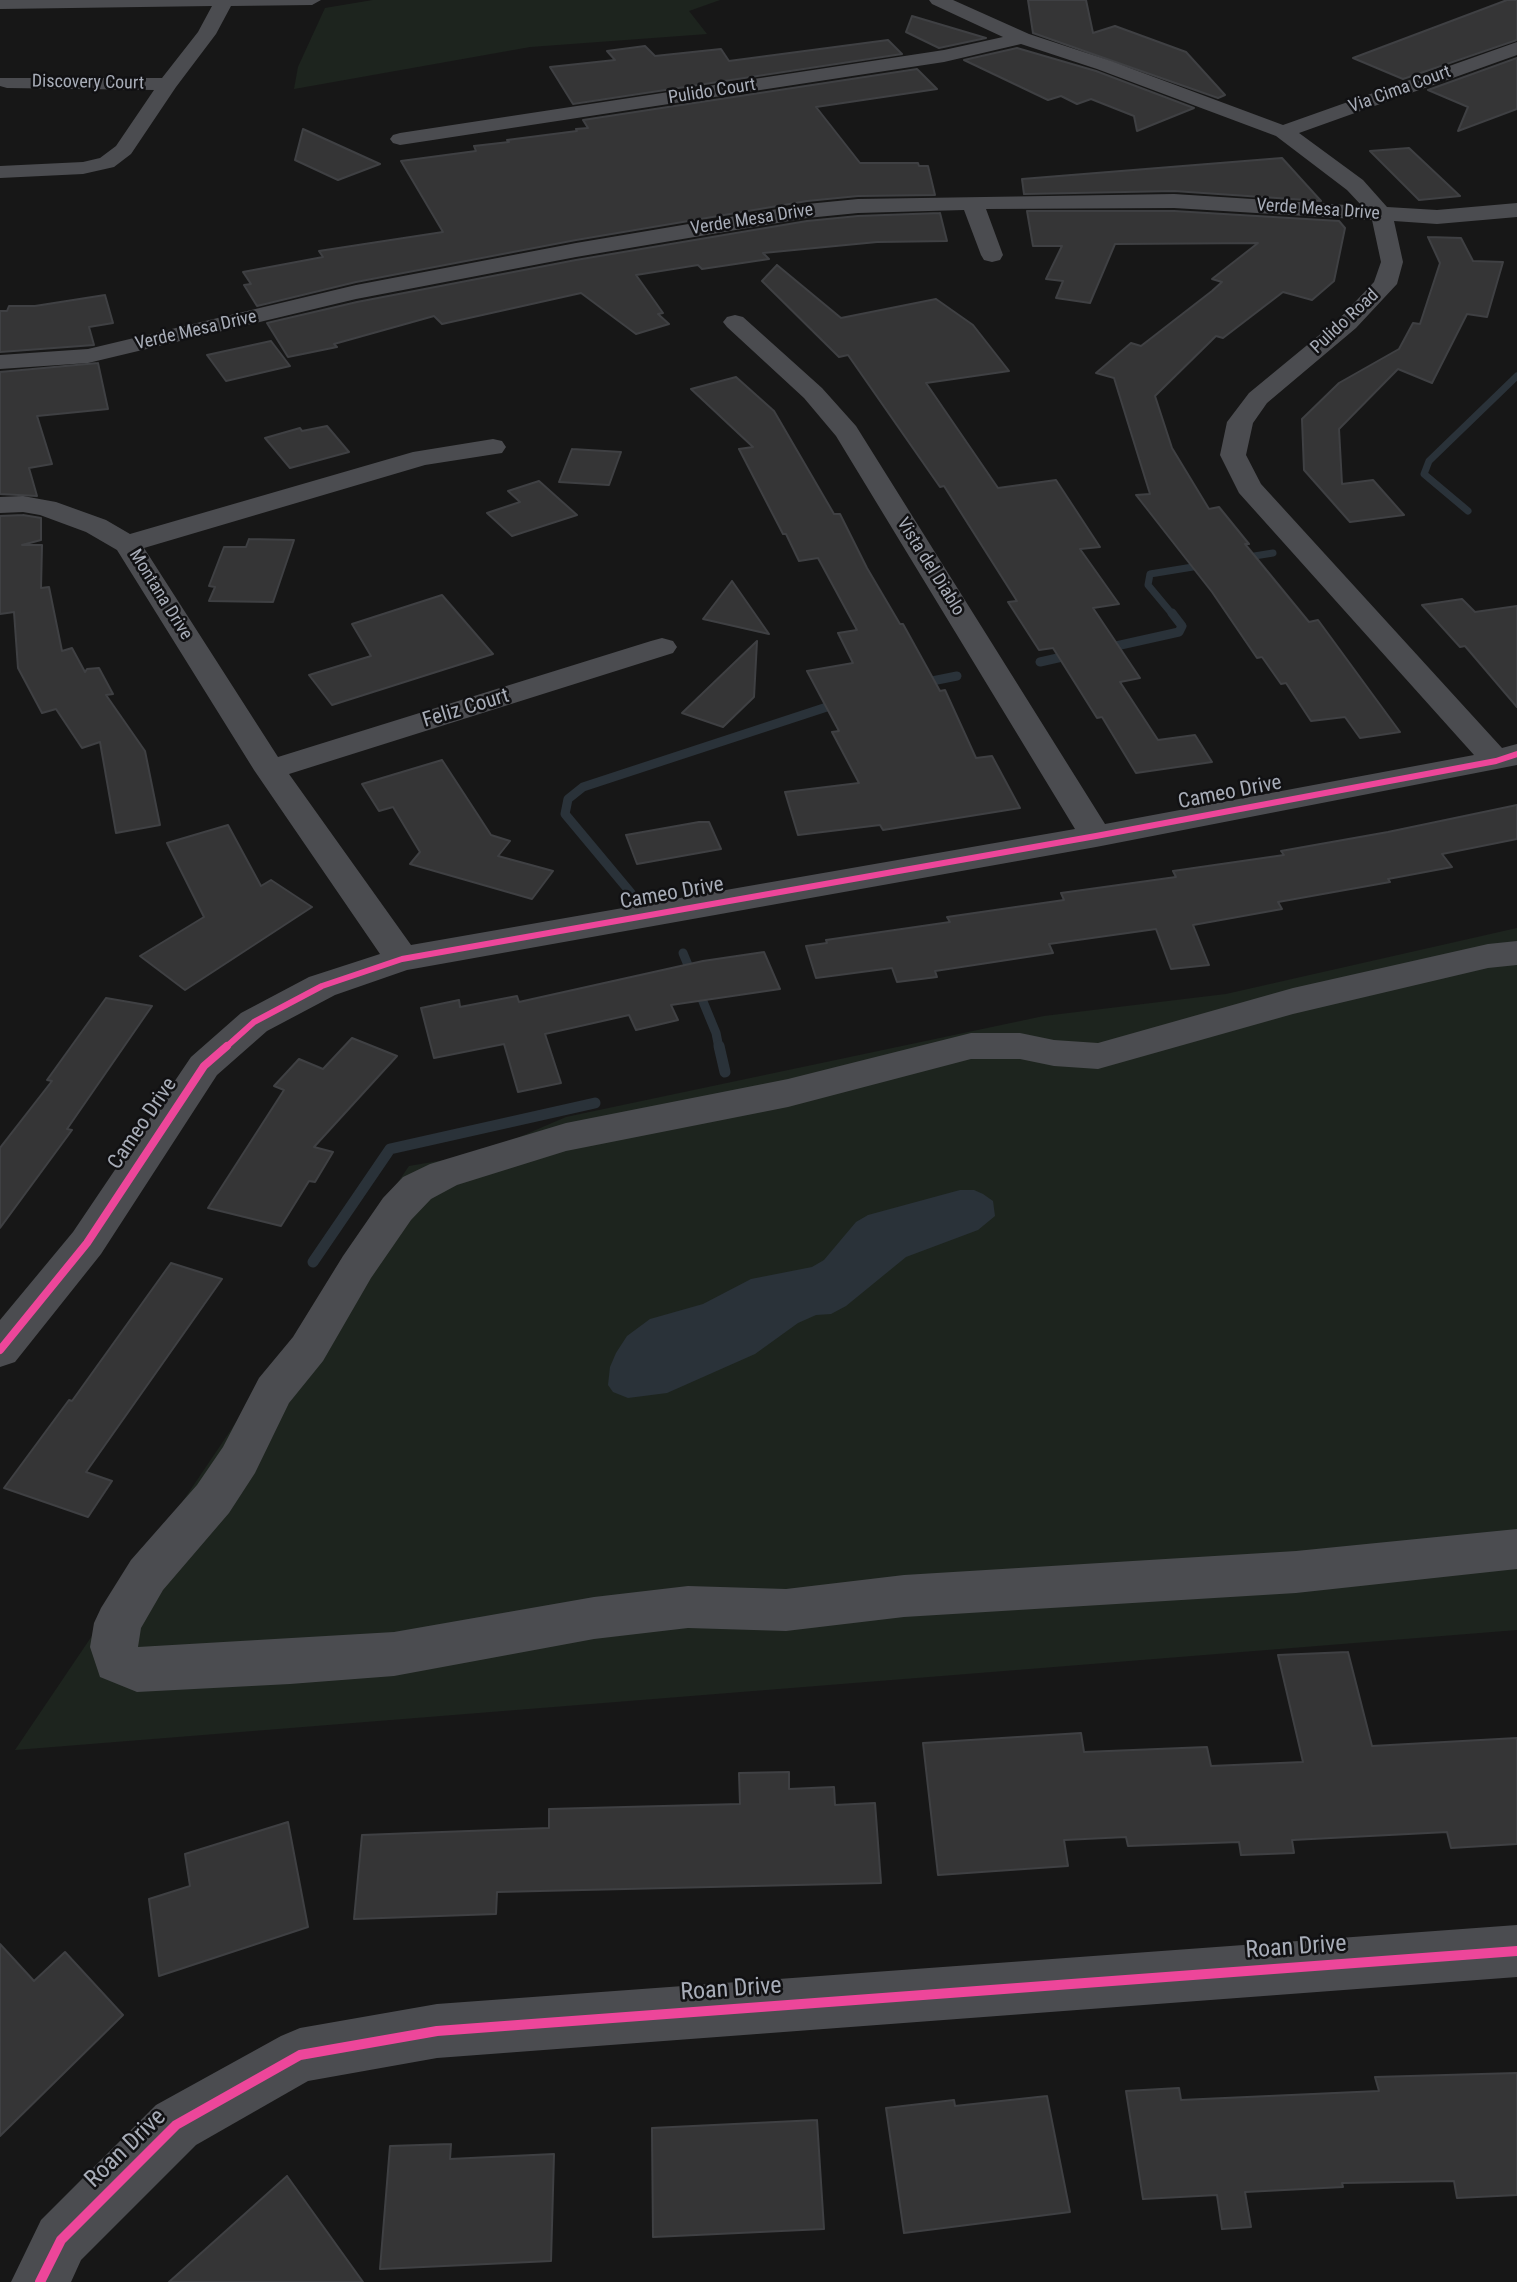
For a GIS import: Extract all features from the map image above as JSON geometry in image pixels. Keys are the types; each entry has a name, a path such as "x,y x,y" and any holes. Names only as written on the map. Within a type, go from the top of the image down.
{"street":[{"path":"0,172 83,168 107,163 124,150 207,34 224,0"},
{"path":"0,3 312,0"},
{"path":"938,0 1022,38 1104,65 1283,132 1345,177 1382,215"},
{"path":"963,11 985,0"},
{"name":"Pulido Court","path":"400,139 944,56 1022,38"},
{"name":"Via Cima Court","path":"1283,132 1517,48"},
{"name":"Discovery Court","path":"7,82 169,84"},
{"name":"Verde Mesa Drive","path":"0,362 88,356 356,292 764,217 858,206 1174,201 1437,217 1517,209"},
{"path":"972,203 992,255"},
{"name":"Pulido Road","path":"1382,215 1392,262 1385,284 1348,323 1258,398 1240,422 1233,455 1249,487 1506,757"},
{"name":"Vista del Diablo","path":"735,322 813,393 847,432 1096,836"},
{"name":"Montana Drive","path":"402,959 270,770 127,544 422,458 493,447"},
{"path":"0,505 23,504 46,508 96,526 127,544"},
{"name":"Feliz Court","path":"270,770 662,648"},
{"name":"Cameo Drive","path":"0,1350 87,1244 204,1066 254,1022 322,986 402,959 1096,836 1506,757"},
{"path":"1517,953 1488,956 1282,1004 1098,1056 1054,1053 1020,1046 971,1046 788,1093 566,1137 444,1174 417,1188 397,1209 357,1266 308,1349 274,1391 239,1460 213,1499 147,1575 118,1623 114,1647 117,1661 137,1670 290,1662 394,1654 594,1618 688,1607 786,1610 904,1596 1296,1572 1517,1549"},
{"name":"Roan Drive","path":"40,2282 61,2240 176,2125 300,2055 437,2031 1517,1951"}],"shaded area":[{"path":"373,0 720,0 689,11 707,34 530,47 294,89 298,67 325,8"},
{"path":"1517,928 1517,1630 15,1750 409,1166 480,1154 566,1117 1044,1016 1226,994"},
{"path":"960,1190 974,1190 993,1201 995,1216 978,1230 906,1257 846,1306 831,1314 816,1315 798,1323 755,1354 667,1393 628,1398 613,1392 608,1385 610,1367 616,1353 627,1336 650,1319 703,1304 751,1279 812,1267 824,1260 856,1222 868,1215"}],"building":[{"path":"1028,0 1086,0 1093,33 1115,26 1186,52 1225,95 1218,98 1033,33"},
{"path":"1507,0 1517,0 1517,40 1403,79 1353,58"},
{"path":"912,16 986,38 939,48 906,32"},
{"path":"888,40 902,54 573,104 550,67 615,60 607,51 645,46 655,56 721,49 729,61"},
{"path":"1017,48 1096,71 1194,108 1137,131 1134,116 1091,99 1077,104 1061,96 1048,100 964,60"},
{"path":"1517,58 1517,109 1458,131 1468,107 1428,90"},
{"path":"917,69 937,89 816,107 860,163 918,163 919,166 928,166 935,195 858,196 807,201 576,240 356,282 257,306 244,285 251,284 243,272 323,257 319,251 443,232 401,161 476,151 474,146 588,128 583,120"},
{"path":"303,129 380,164 338,180 295,160"},
{"path":"1409,148 1460,196 1419,200 1370,151"},
{"path":"1282,158 1321,201 1174,191 1024,194 1022,179"},
{"path":"1027,211 1174,211 1339,221 1345,228 1334,281 1312,300 1283,292 1223,338 1216,336 1155,396 1172,448 1209,509 1219,507 1249,544 1245,544 1309,622 1318,620 1400,732 1360,738 1345,717 1311,721 1286,683 1281,684 1262,657 1257,658 1212,592 1136,495 1150,494 1114,378 1096,373 1131,343 1141,346 1212,291 1222,282 1212,279 1258,243 1115,244 1090,303 1056,298 1063,281 1046,279 1062,246 1033,246"},
{"path":"940,213 947,241 877,242 763,253 769,259 702,269 698,265 636,275 663,313 658,314 669,324 636,334 581,293 442,324 434,316 334,344 337,347 288,357 267,323 357,302 576,260 807,221"},
{"path":"1428,237 1461,238 1473,261 1503,262 1487,317 1467,314 1432,383 1398,369 1339,429 1342,484 1373,480 1404,515 1350,522 1304,470 1302,419 1339,383 1399,349 1413,323 1420,324 1440,263"},
{"path":"777,265 841,318 936,299 973,325 1009,371 926,383 998,488 1056,480 1100,547 1080,549 1119,604 1093,608 1140,678 1120,682 1158,740 1195,735 1212,762 1136,773 1102,717 1097,718 1053,648 1039,650 1008,602 1017,601 944,486 940,487 848,355 839,357 762,281"},
{"path":"105,295 113,323 89,327 94,345 0,352 0,311 7,311 9,306 35,306"},
{"path":"271,341 290,366 226,381 207,355"},
{"path":"98,363 108,409 37,416 52,464 29,468 37,496 0,494 0,372"},
{"path":"736,377 774,411 834,514 840,514 867,568 900,624 903,624 940,691 945,690 976,758 992,756 1020,808 883,830 880,825 798,835 785,792 859,783 832,732 839,731 807,671 853,663 838,633 857,630 818,558 799,561 786,534 783,534 739,449 753,447 691,389"},
{"path":"327,426 349,452 290,468 265,438 300,428 302,431"},
{"path":"572,449 621,452 609,485 559,482"},
{"path":"539,481 577,515 512,536 487,513 520,502 508,491"},
{"path":"23,515 41,518 41,540 22,545 42,545 41,588 49,587 62,651 72,648 85,672 87,669 99,668 113,694 106,695 145,751 160,825 116,833 100,742 82,748 56,709 42,713 18,668 14,612 0,614 0,516"},
{"path":"249,539 294,540 273,602 209,601 215,587 209,586 224,547 246,547"},
{"path":"732,581 769,634 703,619"},
{"path":"442,595 493,654 332,705 309,675 371,656 352,624"},
{"path":"1462,599 1475,612 1517,606 1517,707 1465,646 1460,647 1422,605"},
{"path":"757,641 754,697 723,727 682,713"},
{"path":"442,760 491,835 510,841 498,856 553,871 532,899 410,864 420,852 393,807 379,811 362,784"},
{"path":"1517,805 1517,839 1442,854 1452,867 1388,879 1390,882 1278,902 1282,909 1193,925 1209,965 1171,969 1156,929 1049,944 1053,953 935,971 937,977 897,982 892,968 816,978 806,946 827,943 826,940 950,922 947,917 1064,900 1061,893 1176,877 1173,871 1284,855 1281,851"},
{"path":"709,822 721,849 637,864 626,835"},
{"path":"228,825 261,886 271,880 312,907 185,990 140,956 204,917 167,843"},
{"path":"764,952 780,989 671,1005 678,1020 636,1030 629,1015 545,1034 561,1083 518,1092 504,1044 434,1058 421,1008 459,1000 460,1007 517,996 519,1002 703,961"},
{"path":"106,998 152,1006 67,1129 72,1130 0,1228 0,1148 52,1081 47,1080"},
{"path":"352,1038 397,1056 314,1147 333,1152 315,1182 309,1181 281,1226 208,1208 284,1090 274,1086 299,1059 323,1069"},
{"path":"171,1263 222,1279 86,1472 112,1481 88,1517 4,1488 69,1400 72,1401"},
{"path":"1348,1652 1372,1746 1517,1738 1517,1844 1451,1848 1447,1832 1292,1840 1294,1853 1241,1855 1239,1842 1128,1846 1126,1837 1064,1840 1068,1866 938,1875 923,1743 1081,1733 1084,1752 1207,1747 1211,1766 1303,1762 1278,1655"},
{"path":"789,1772 789,1789 834,1787 835,1805 875,1803 881,1883 497,1892 496,1914 354,1919 362,1835 549,1828 549,1809 740,1804 739,1773"},
{"path":"288,1822 308,1927 159,1976 149,1899 190,1886 185,1854"},
{"path":"0,1944 34,1981 65,1952 123,2015 0,2136"},
{"path":"1517,2073 1517,2195 1457,2198 1454,2181 1342,2183 1343,2187 1245,2192 1251,2227 1222,2229 1217,2195 1143,2199 1126,2091 1179,2088 1181,2100 1379,2091 1375,2077"},
{"path":"1047,2096 1070,2212 904,2233 886,2108 954,2100 955,2106"},
{"path":"817,2120 824,2229 653,2237 652,2128"},
{"path":"451,2144 450,2159 554,2154 551,2261 380,2269 390,2146"},
{"path":"287,2176 363,2282 169,2282"}],"waterway":[{"path":"1468,511 1424,474 1429,461 1517,376"},
{"path":"1242,558 1273,553"},
{"path":"1173,615 1148,585 1150,574 1205,565"},
{"path":"1107,648 1179,632 1182,626 1172,613"},
{"path":"1040,662 1071,655"},
{"path":"922,683 957,676"},
{"path":"631,893 565,814 568,799 583,787 839,703"},
{"path":"683,953 716,1033 719,1048"},
{"path":"719,1046 725,1072"},
{"path":"313,1262 390,1149 595,1103"}],"cycle path":[{"path":"0,1350 87,1243 204,1066 254,1022 322,986 402,959 1096,836 1496,761 1517,754"},
{"path":"40,2282 61,2240 176,2125 300,2055 437,2031 1517,1951"}]}
